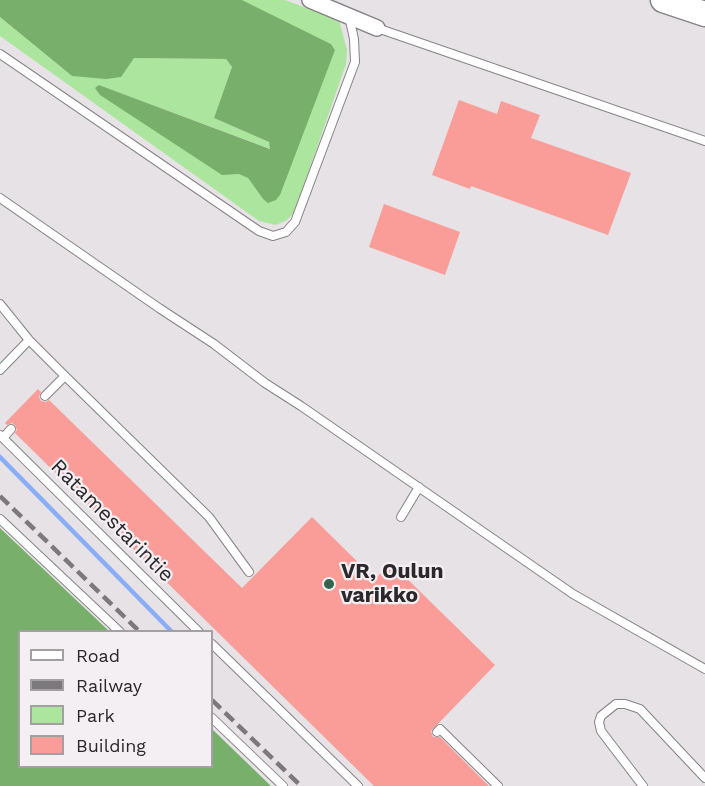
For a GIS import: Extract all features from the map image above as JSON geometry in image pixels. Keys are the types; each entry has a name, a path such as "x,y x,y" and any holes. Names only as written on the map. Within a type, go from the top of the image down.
{"main road":[{"path":"663,0 705,14"}],"street":[{"path":"310,0 377,28"}],"lane":[{"path":"0,54 259,231 273,236 286,232 295,222 355,62 354,39 349,16"},
{"path":"377,28 705,141"},
{"path":"0,198 573,594 705,669"},
{"path":"0,304 29,340 209,517 249,572"},
{"path":"0,370 29,340"},
{"path":"45,396 65,376"},
{"path":"1,437 11,429"},
{"name":"Ratamestarintie","path":"1,437 197,630"},
{"path":"401,517 419,487"},
{"path":"0,519 118,630"},
{"path":"213,645 358,786"},
{"path":"643,786 601,731 599,722 601,716 616,704 625,704 640,709 705,778"},
{"path":"213,719 283,786"},
{"path":"437,732 440,729 498,786"}],"green space":[{"path":"0,0 242,0 331,44 335,50 280,195 276,200 268,203 248,178 239,174 222,175 100,95 95,88 99,85 270,149 269,142 214,118 232,67 226,59 134,58 121,77 106,79 72,76 0,17"},
{"path":"242,0 285,0 339,20 347,50 346,64 295,211 287,220 276,225 259,221 0,36 0,17 72,76 134,58 226,59 232,67 214,118 269,142 271,149 99,85 248,178 263,199 335,50 331,44"},
{"path":"0,528 108,630 18,630 18,768 213,768 213,730 271,786 0,786"}],"building":[{"path":"459,100 497,114 501,101 540,115 531,138 631,173 608,235 471,186 470,189 432,175"},
{"path":"384,204 460,232 445,275 369,247"},
{"name":"VR, Oulun varikko","path":"38,389 41,392 39,397 41,401 49,400 242,588 312,517 375,579 391,563 495,665 431,731 433,737 440,737 489,786 374,786 15,433 17,430 15,425 5,423"}],"waterway":[{"path":"0,457 170,630"}],"railway":[{"path":"0,496 138,630"},
{"path":"213,701 301,786"}],"place":[{"name":"VR, Oulun varikko","path":"329,584"}]}
